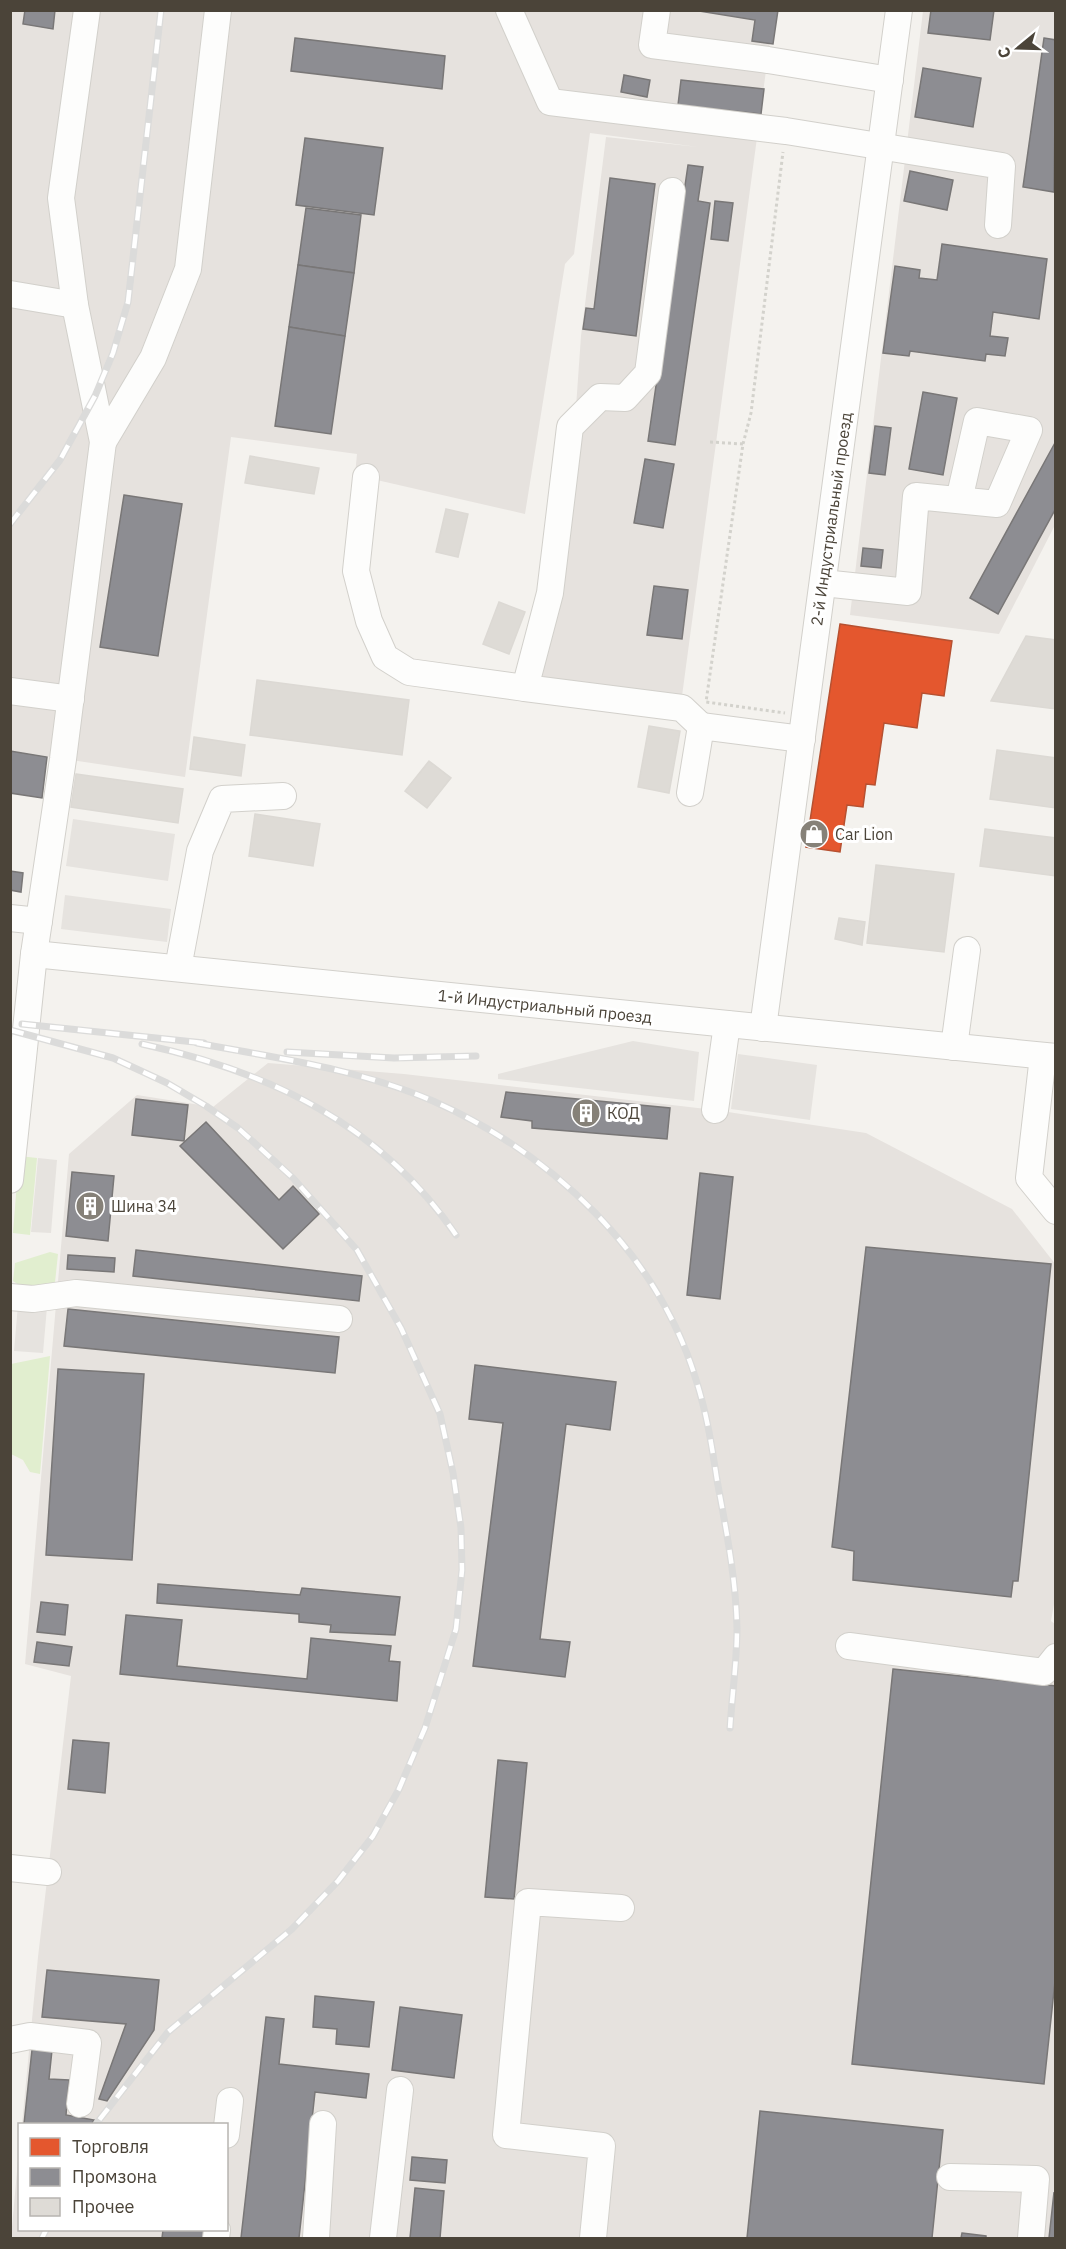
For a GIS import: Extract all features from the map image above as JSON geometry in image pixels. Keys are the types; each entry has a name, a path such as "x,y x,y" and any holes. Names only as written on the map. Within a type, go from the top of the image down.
{"street":[{"path":"10,1180 34,954 71,699 103,442 75,305 61,198 87,10"},
{"path":"103,442 153,358 188,268 218,10"},
{"path":"509,10 550,102 786,131 1002,166 998,225"},
{"path":"657,10 652,45 768,60 890,80"},
{"name":"2-й Индустриальный проезд","path":"763,1028 899,10"},
{"path":"525,688 550,593 570,427 600,397 626,398 648,372 672,191"},
{"path":"10,294 75,305"},
{"path":"366,477 356,571 369,621 385,657 408,672 682,708 701,726 803,727"},
{"path":"823,583 908,592 916,496 959,500"},
{"path":"10,691 71,699"},
{"path":"690,793 701,726"},
{"path":"178,968 200,851 222,799 283,796"},
{"path":"10,918 39,921"},
{"path":"954,1047 967,950"},
{"name":"1-й Индустриальный проезд","path":"34,954 1049,1057"},
{"path":"715,1110 728,1024"},
{"path":"1049,1057 1029,1178 1056,1211"},
{"path":"10,1297 33,1299 76,1293 339,1319"},
{"path":"849,1646 1044,1671 1056,1657"},
{"path":"10,1868 48,1872"},
{"path":"593,2238 602,2146 506,2135 528,1902 621,1908"},
{"path":"10,2040 30,2036 88,2043 80,2104"},
{"path":"383,2238 400,2090"},
{"path":"227,2123 230,2102"},
{"path":"316,2238 323,2124"},
{"path":"950,2177 1046,2180 1031,2238"}],"path":[{"path":"786,131 751,412 743,444 706,702 803,727"},
{"path":"710,442 743,444"}],"shaded area":[{"path":"10,11 774,11 682,696 536,680 573,450 581,336 606,137 698,147 590,133 574,254 565,264 525,514 355,475 357,454 231,437 185,777 11,751"},
{"path":"923,11 1055,11 1055,525 999,634 850,615"},
{"path":"73,819 175,834 168,881 66,866"},
{"path":"65,895 171,909 167,942 61,929"},
{"path":"633,1041 699,1052 694,1101 498,1079 498,1074"},
{"path":"738,1054 817,1065 810,1120 731,1109"},
{"path":"268,1063 404,1074 715,1110 866,1133 1012,1209 1056,1265 1056,1593 1051,1621 1056,1625 1055,2238 11,2238 18,2160 18,2231 228,2231 228,2123 22,2123 38,1957 71,1676 25,1664 69,1154 137,1095 213,1107"},
{"path":"38,1158 57,1160 51,1233 31,1232"},
{"path":"18,1305 47,1307 43,1353 14,1351"}],"green space":[{"path":"19,1156 37,1158 30,1235 13,1233"},
{"path":"50,1252 58,1254 54,1292 28,1291 13,1281 15,1263"},
{"path":"50,1356 40,1474 30,1472 23,1460 11,1454 11,1364"}],"building: Торговля":[{"path":"840,624 952,641 944,696 922,693 917,728 884,723 875,785 866,784 863,807 847,805 840,852 806,847"}],"building: Промзона":[{"path":"25,10 55,10 53,29 23,24"},
{"path":"693,10 778,10 773,44 752,41 755,20"},
{"path":"931,10 994,10 990,40 928,33"},
{"path":"295,38 445,56 442,89 291,71"},
{"path":"1044,38 1056,40 1054,192 1023,187"},
{"path":"923,68 981,78 973,127 915,117"},
{"path":"624,75 650,80 647,97 621,92"},
{"path":"681,80 764,89 761,114 678,105"},
{"path":"305,138 383,148 374,215 296,205"},
{"path":"688,165 703,167 698,201 710,203 675,445 648,441"},
{"path":"910,171 953,180 947,210 904,201"},
{"path":"610,178 655,184 636,336 583,329 586,308 594,309"},
{"path":"715,201 733,203 728,241 711,239"},
{"path":"306,208 361,215 354,273 298,265"},
{"path":"942,244 1047,259 1039,319 993,312 990,336 1008,338 1005,356 986,354 985,361 910,351 909,356 883,353 895,266 920,270 919,278 937,280"},
{"path":"298,265 354,273 345,336 289,327"},
{"path":"289,327 345,336 331,434 275,426"},
{"path":"923,392 957,398 943,475 909,469"},
{"path":"875,426 891,428 885,475 869,473"},
{"path":"1056,441 1056,508 998,614 970,598"},
{"path":"645,459 674,464 663,528 634,523"},
{"path":"124,495 182,504 158,656 100,647"},
{"path":"863,548 883,550 881,568 861,566"},
{"path":"654,586 688,590 682,639 647,635"},
{"path":"10,751 47,757 42,798 10,793"},
{"path":"10,871 23,873 21,892 10,890"},
{"name":"КОД","path":"506,1092 670,1108 667,1139 532,1128 532,1121 501,1117"},
{"path":"136,1099 188,1105 184,1141 132,1135"},
{"path":"206,1122 279,1200 293,1186 319,1214 283,1249 180,1146"},
{"name":"Шина 34","path":"72,1172 114,1176 108,1241 66,1236"},
{"path":"700,1173 733,1177 720,1299 687,1295"},
{"path":"866,1247 1051,1264 1018,1581 1013,1581 1011,1597 853,1580 854,1551 832,1547"},
{"path":"136,1250 362,1276 359,1301 133,1276"},
{"path":"68,1255 115,1258 114,1272 67,1269"},
{"path":"68,1309 339,1337 335,1373 64,1346"},
{"path":"475,1365 616,1382 610,1430 566,1424 540,1639 570,1642 565,1677 473,1666 503,1423 469,1419"},
{"path":"58,1369 144,1374 132,1560 46,1555"},
{"path":"158,1584 300,1595 302,1588 400,1597 395,1635 330,1632 331,1625 299,1622 299,1614 157,1603"},
{"path":"41,1602 68,1605 65,1635 37,1632"},
{"path":"126,1615 182,1620 177,1666 307,1679 311,1638 391,1646 389,1661 400,1662 397,1701 120,1674"},
{"path":"37,1642 72,1647 69,1666 34,1662"},
{"path":"893,1669 1056,1686 1056,1972 1044,2084 852,2064"},
{"path":"73,1740 109,1743 105,1793 68,1789"},
{"path":"498,1760 527,1763 514,1899 485,1897"},
{"path":"47,1970 159,1980 154,2030 107,2101 99,2099 126,2024 42,2017"},
{"path":"315,1996 374,2002 369,2047 336,2044 337,2029 313,2027"},
{"path":"400,2007 462,2015 454,2078 392,2070"},
{"path":"266,2017 284,2019 279,2064 369,2074 366,2098 315,2092 299,2238 241,2238"},
{"path":"32,2050 52,2050 49,2079 69,2080 66,2115 94,2120 92,2123 24,2123"},
{"path":"760,2111 943,2130 932,2238 747,2238"},
{"path":"412,2157 447,2160 445,2183 410,2180"},
{"path":"415,2188 444,2191 440,2238 410,2238"},
{"path":"1054,2192 1056,2238 1049,2238"},
{"path":"163,2231 205,2231 204,2238 162,2238"},
{"path":"962,2233 986,2236 986,2238 961,2238"}],"building: Прочее":[{"path":"250,456 319,468 314,494 245,483"},
{"path":"446,509 468,514 458,557 436,552"},
{"path":"499,602 525,612 509,654 483,644"},
{"path":"1026,636 1056,640 1056,709 991,701"},
{"path":"257,680 409,700 402,755 250,735"},
{"path":"649,726 680,731 669,793 638,787"},
{"path":"194,737 245,745 241,776 190,769"},
{"path":"997,750 1056,758 1056,808 990,799"},
{"path":"429,761 451,778 427,808 405,791"},
{"path":"76,774 183,789 178,823 71,807"},
{"path":"255,814 320,824 313,866 249,856"},
{"path":"985,829 1056,838 1056,876 980,866"},
{"path":"876,865 954,874 944,952 867,943"},
{"path":"839,918 865,922 862,945 835,939"}],"railway":[{"path":"10,524 60,460 95,396 113,353 128,302 161,10"},
{"path":"22,1024 204,1043"},
{"path":"10,1030 113,1058 167,1083 238,1128 293,1178 357,1250 401,1328 440,1414 453,1473 461,1528 462,1570 456,1629 425,1728 399,1789 373,1836 338,1881 292,1929 168,2032 97,2123"},
{"path":"197,1043 347,1073 433,1101 477,1123 520,1149 596,1214 628,1251 657,1292 680,1336 697,1383 706,1419 735,1591 737,1628 730,1728"},
{"path":"142,1044 234,1070 278,1087 318,1108 357,1133 393,1162 426,1196 456,1235"},
{"path":"287,1052 394,1058 476,1056"},
{"path":"42,2238 46,2231"}],"place":[{"name":"Car Lion","path":"814,834"},
{"name":"КОД","path":"586,1113"},
{"name":"Шина 34","path":"90,1206"}]}
